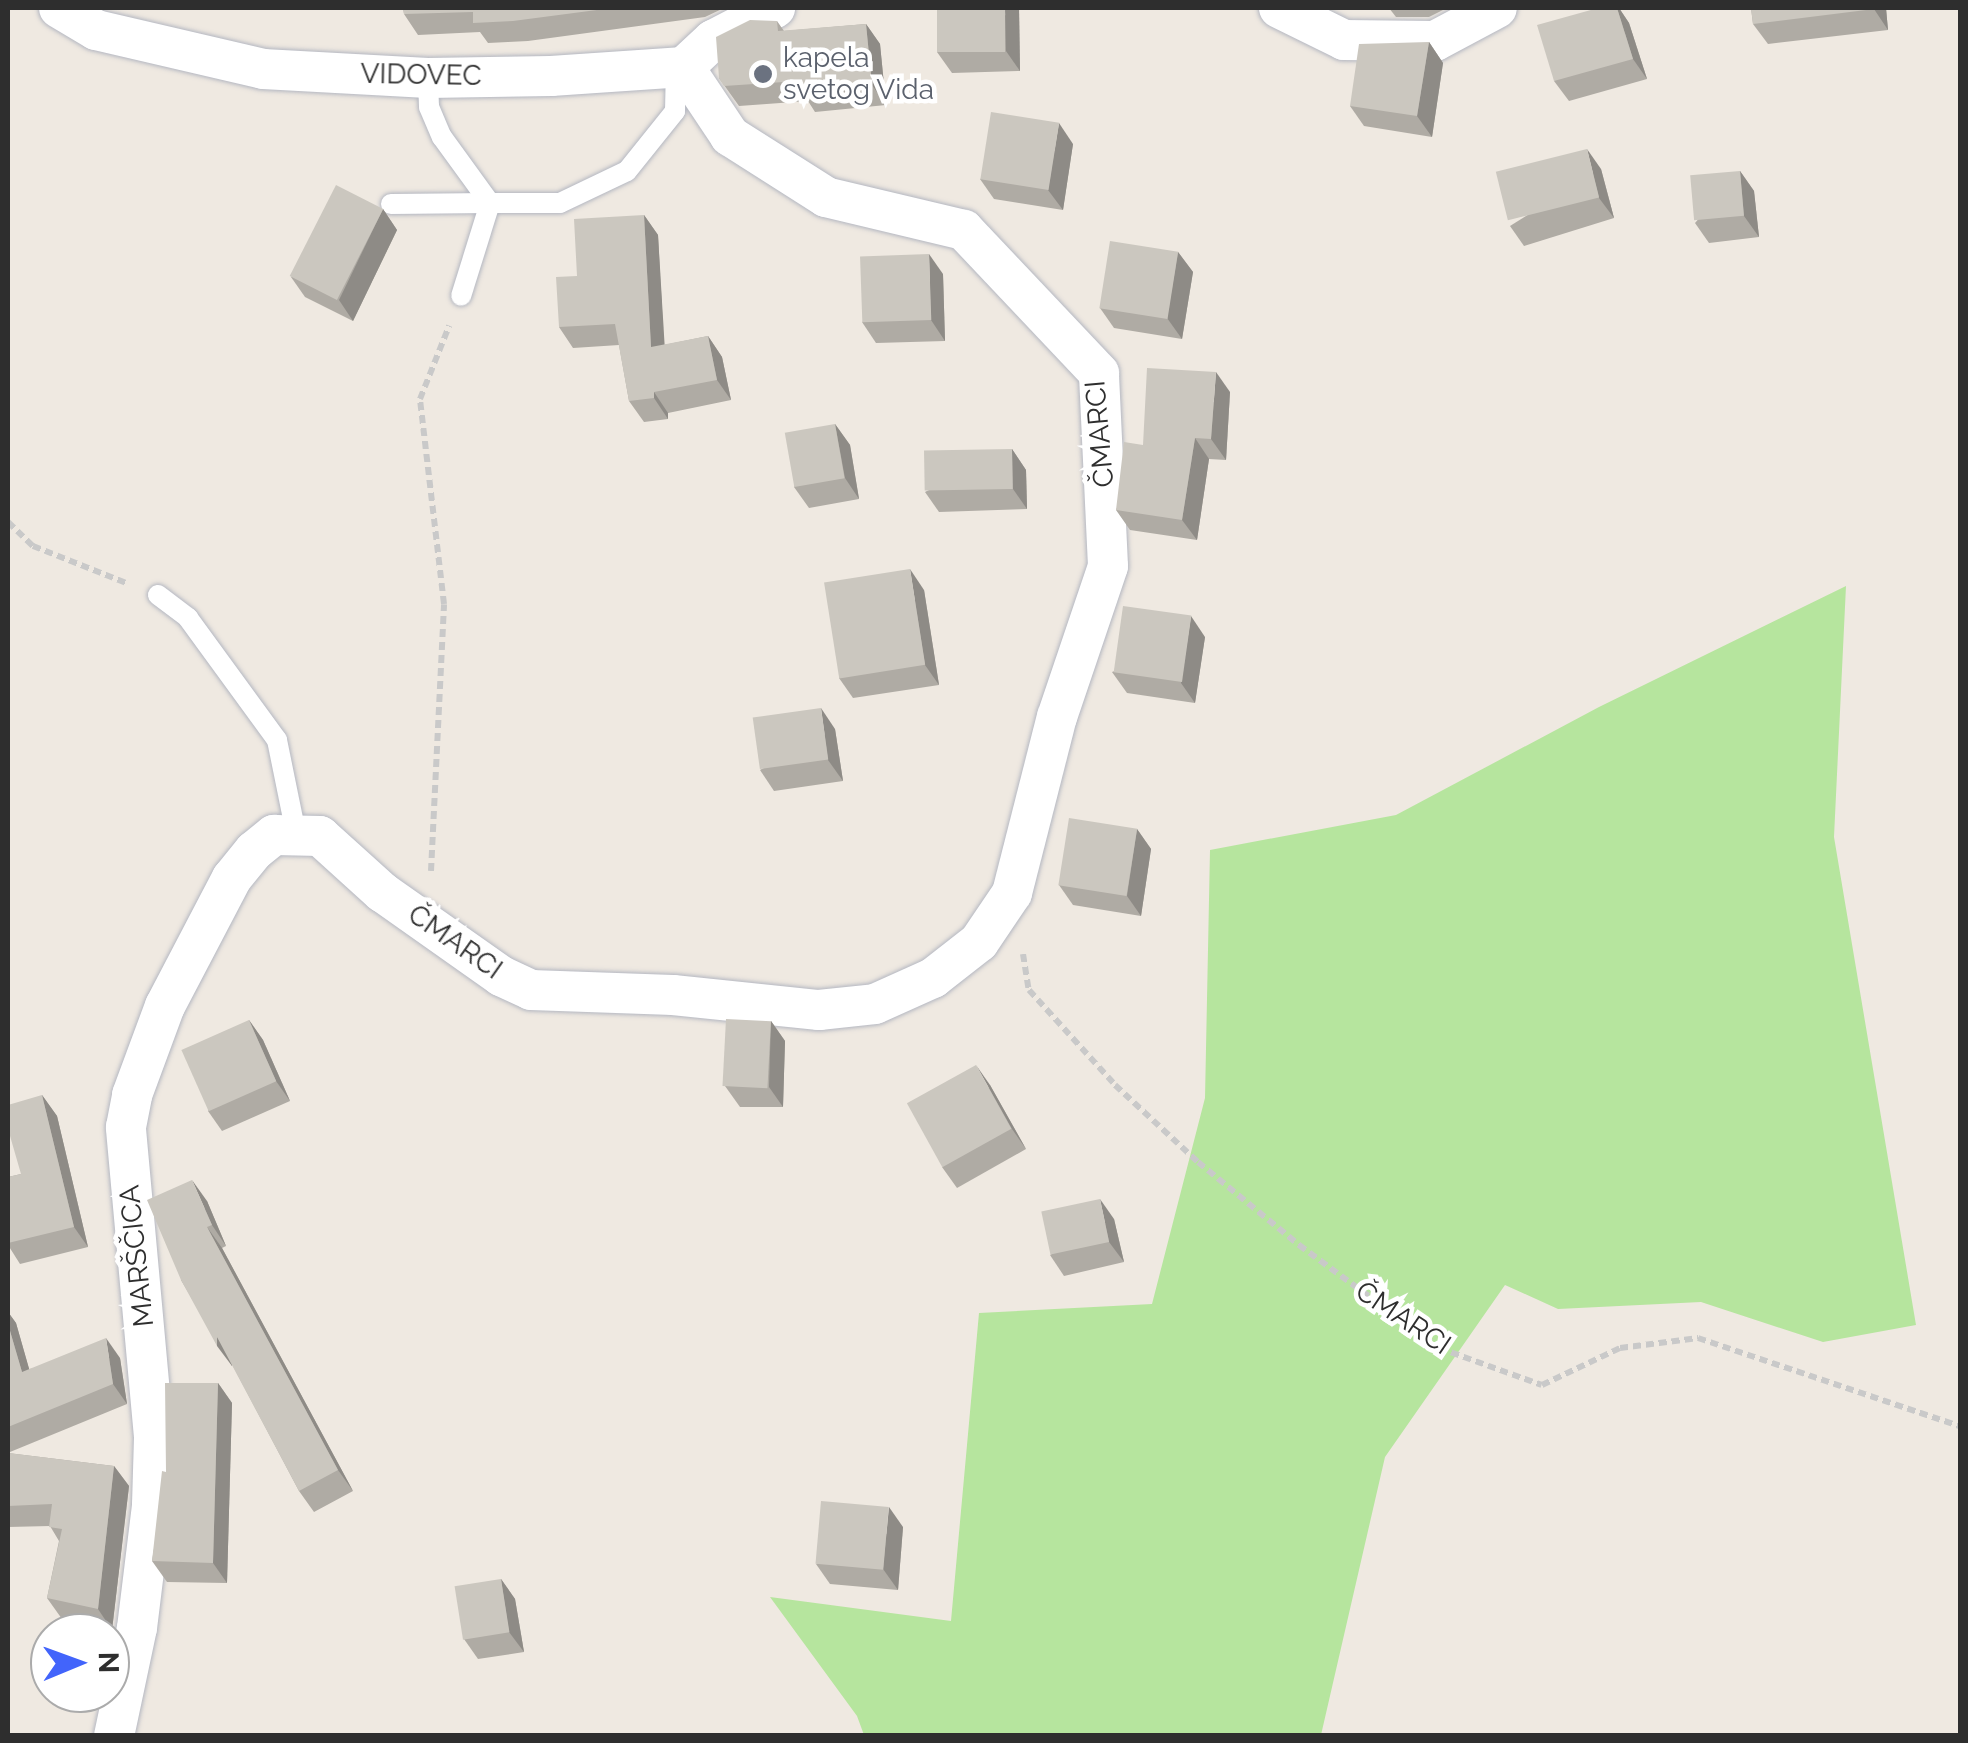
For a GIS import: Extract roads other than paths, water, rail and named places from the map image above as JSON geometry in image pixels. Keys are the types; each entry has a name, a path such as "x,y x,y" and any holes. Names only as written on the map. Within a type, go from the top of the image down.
{"street":[{"name":"VIDOVEC","path":"59,8 96,30 262,69 428,78 680,67"},
{"path":"680,67 713,40 775,8"},
{"path":"1279,8 1344,40 1435,41 1497,8"},
{"name":"ČMARCI","path":"296,833 320,836 382,892 502,976 532,990 673,995 819,1010 876,1004 933,978 979,942 1012,893 1057,717 1108,566 1100,373 964,230 826,197 730,136 680,67"},
{"name":"MARŠČICA","path":"114,1736 137,1628 152,1505 154,1437 126,1127 132,1095 166,1006 232,878 274,835 296,833"}],"lane":[{"path":"391,204 560,203 626,171 675,111 680,67"},
{"path":"428,78 429,107 442,136 490,203"},
{"path":"461,296 490,203"},
{"path":"158,595 188,618 277,740 296,833"}],"place":[{"name":"kapela svetog Vida","path":"763,74"}]}
